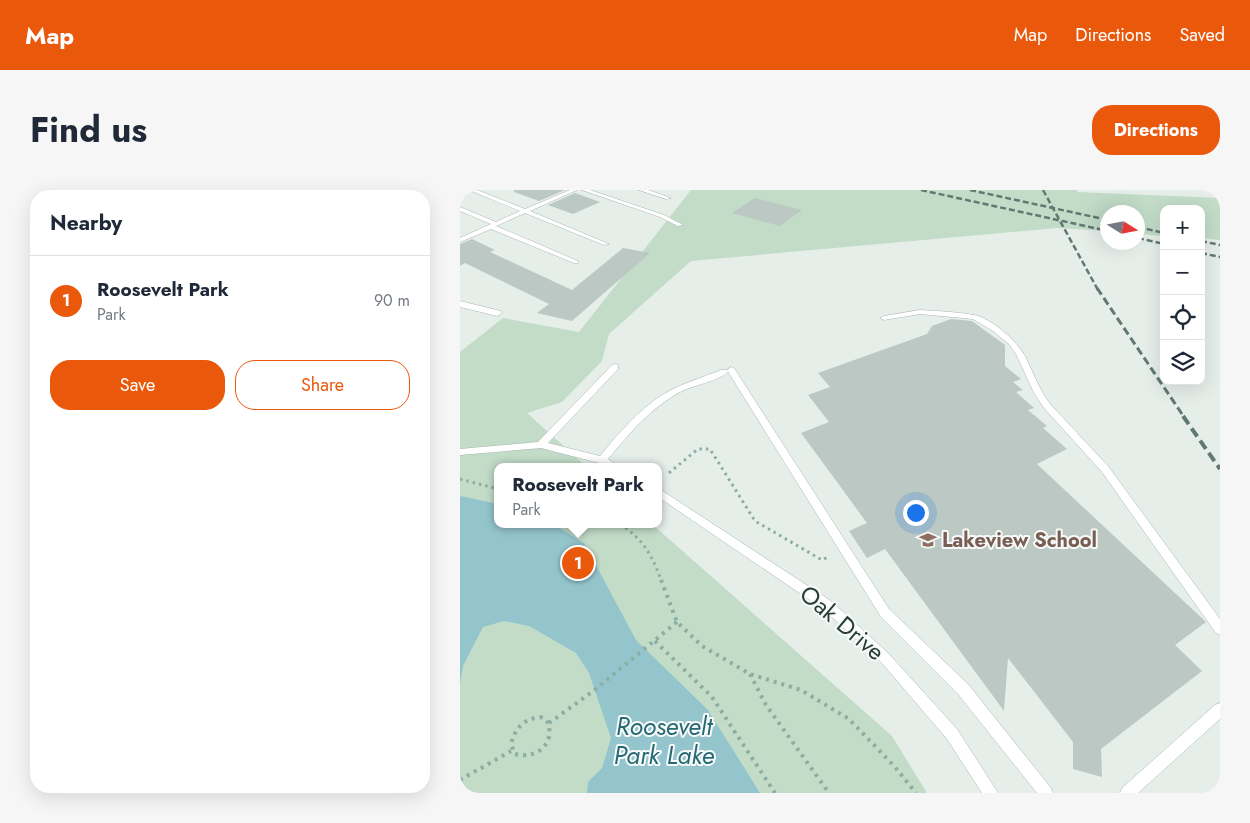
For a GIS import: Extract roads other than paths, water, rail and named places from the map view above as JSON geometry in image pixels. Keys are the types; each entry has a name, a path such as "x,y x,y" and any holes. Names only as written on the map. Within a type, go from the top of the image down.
{"street":[{"path":"460,304 497,313"}],"lane":[{"path":"472,190 606,244"},
{"path":"460,240 574,190"},
{"path":"585,190 662,216 680,225"},
{"path":"642,190 668,198"},
{"path":"460,209 576,262"},
{"path":"884,318 920,312 975,317 1012,342 1042,399 1105,468 1220,629"},
{"path":"541,445 614,367"},
{"path":"602,460 637,420 655,404 679,389 728,371 845,547 885,613 963,689 1046,793"},
{"path":"460,452 541,445 608,463"},
{"name":"Oak Drive","path":"662,495 827,605 885,658 952,734 991,793"},
{"path":"1127,793 1220,710"}],"water":[{"name":"Roosevelt Park Lake","path":"460,496 494,503 494,528 560,528 584,543 636,640 708,710 760,793 587,793 588,782 602,768 611,738 589,673 576,653 529,626 504,621 483,627 463,666 460,684"}],"railway":[{"path":"921,190 1060,220"},
{"path":"970,190 1053,208"},
{"path":"1043,190 1053,208"},
{"path":"1053,208 1100,218"},
{"path":"1053,208 1060,220"},
{"path":"1060,220 1100,229"},
{"path":"1060,220 1098,290"},
{"path":"1145,229 1160,232"},
{"path":"1145,240 1160,243"},
{"path":"1205,242 1220,245"},
{"path":"1205,254 1220,257"},
{"path":"1097,288 1184,417"},
{"path":"1183,416 1220,469"}],"place":[{"name":"Lakeview School","path":"928,540"},
{"name":"Roosevelt Park","path":"578,563"}]}
